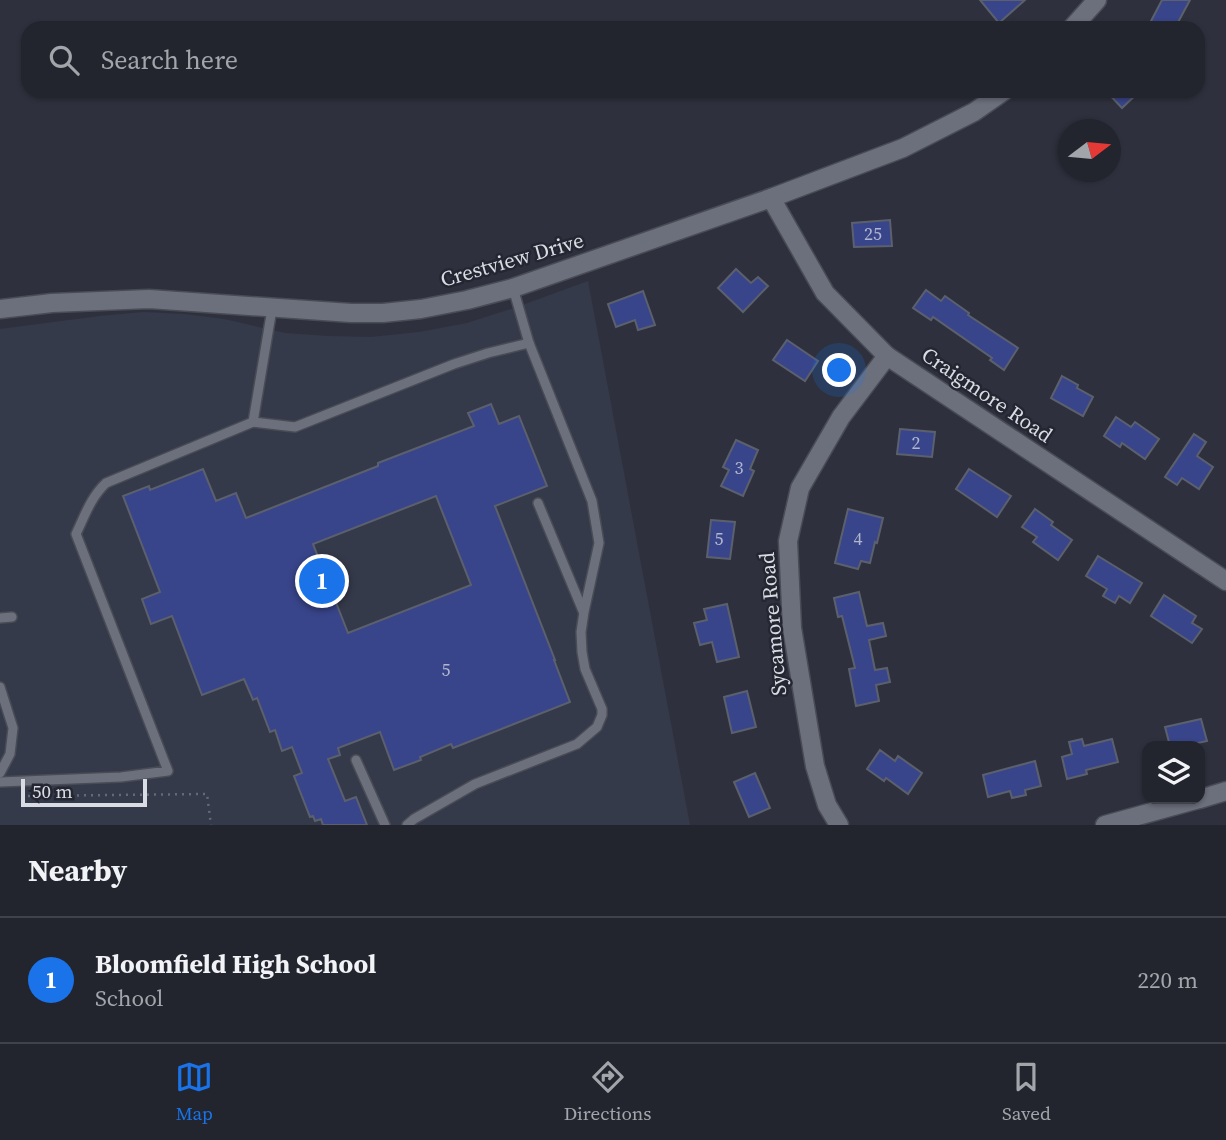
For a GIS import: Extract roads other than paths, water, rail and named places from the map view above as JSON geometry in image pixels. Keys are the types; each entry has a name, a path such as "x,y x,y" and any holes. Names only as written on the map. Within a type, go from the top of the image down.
{"street":[{"path":"1079,21 1097,0"},
{"name":"Crestview Drive","path":"0,309 52,303 149,299 272,309 383,313 467,300 513,288 771,198 903,148 974,112 994,98"},
{"name":"Craigmore Road","path":"771,198 825,293 887,356 1226,581"},
{"name":"Sycamore Road","path":"839,825 827,805 812,753 792,628 788,541 800,488 841,417 887,356"},
{"path":"1205,797 1226,791"},
{"path":"1105,825 1182,804"}],"lane":[{"path":"407,825 475,784 577,744 597,727 602,715 585,669 581,632 599,543 592,501 529,343 513,288"},
{"path":"253,422 272,309"},
{"path":"0,782 121,777 168,771 76,534 91,501 106,483 253,422 295,427 454,364 488,352 529,343"},
{"path":"538,503 583,612"},
{"path":"0,618 12,617"},
{"path":"0,687 13,728 10,754 0,773"},
{"path":"356,760 385,825"}],"place":[{"name":"Bloomfield High School","path":"322,581"}]}
